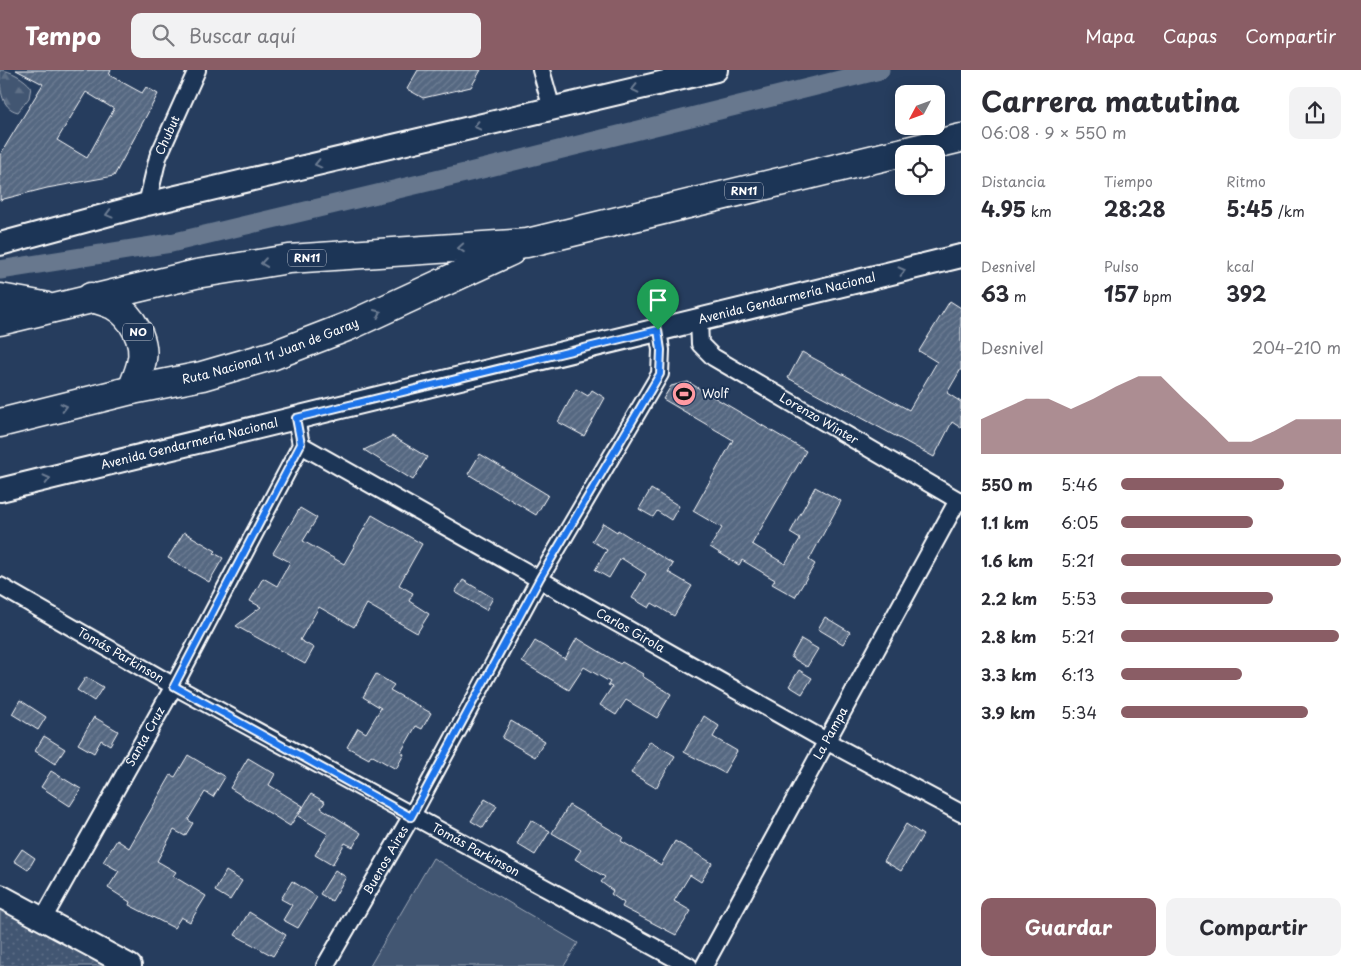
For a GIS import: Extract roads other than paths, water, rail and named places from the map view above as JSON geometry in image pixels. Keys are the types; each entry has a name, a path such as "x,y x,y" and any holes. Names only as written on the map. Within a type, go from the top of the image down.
{"highway":[{"name":"Ruta Nacional 11 Juan de Garay","path":"0,321 91,297 196,274 289,259 527,243 961,138"},
{"name":"Ruta Nacional 11 Juan de Garay","path":"12,420 132,390 202,376 274,355 349,326 527,243"},
{"name":"NO","path":"91,297 114,306 128,317 138,332 143,347 142,364 132,390"},
{"path":"0,298 53,308"},
{"path":"0,434 12,420"}],"main road":[{"path":"0,244 147,204 716,70"},
{"name":"Avenida Gendarmería Nacional","path":"0,490 961,256"},
{"path":"0,896 130,966"}],"street":[{"name":"Chubut","path":"147,204 158,157 197,70"},
{"path":"541,70 552,109"},
{"name":"Lorenzo Winter","path":"699,320 700,344 713,357 959,501"},
{"name":"Buenos Aires","path":"325,966 411,817 540,578 660,374 661,350 658,330"},
{"path":"296,418 301,444"},
{"name":"Carlos Girola","path":"301,444 828,742 961,813"},
{"name":"Santa Cruz","path":"43,919 174,686 301,444"},
{"name":"La Pampa","path":"704,966 959,501"},
{"name":"Tomás Parkinson","path":"0,586 174,686 411,817 689,966"}],"waterway":[{"path":"0,270 171,243 486,168 880,70"}],"place":[{"name":"Wolf","path":"684,394"}]}
